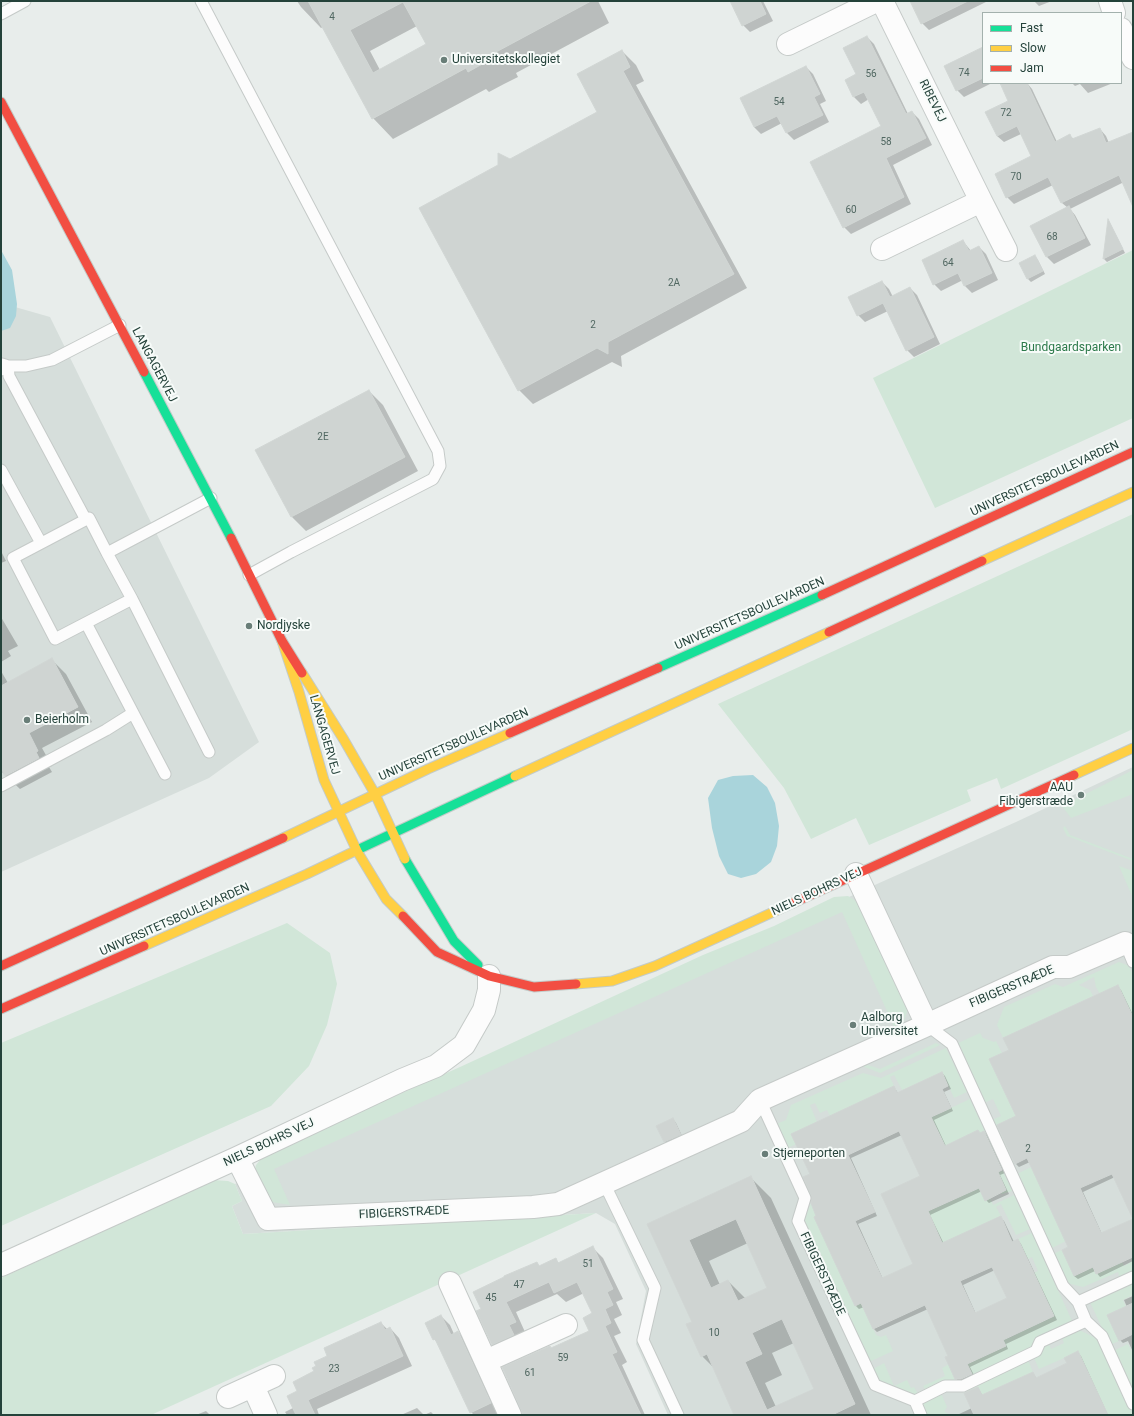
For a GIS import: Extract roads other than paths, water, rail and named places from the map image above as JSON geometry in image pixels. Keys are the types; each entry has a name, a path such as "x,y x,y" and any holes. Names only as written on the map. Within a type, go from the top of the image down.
{"main road":[{"name":"LANGAGERVEJ","path":"1,102 211,498 282,641 376,794 394,834"},
{"name":"UNIVERSITETSBOULEVARDEN","path":"339,811 428,769 790,610 1133,452"},
{"path":"489,976 454,941 406,861 394,834 528,770 1133,492"},
{"name":"LANGAGERVEJ","path":"282,641 299,692 324,780 349,832"},
{"name":"NIELS BOHRS VEJ","path":"349,832 357,851 386,899 437,952 489,976 534,987 612,981 655,966 1133,748"},
{"path":"1,966 339,811"},
{"name":"UNIVERSITETSBOULEVARDEN","path":"1,1009 300,878 394,834"}],"street":[{"path":"788,44 876,1"},
{"name":"RIBEVEJ","path":"882,1 1006,250"},
{"path":"1110,1 1114,12"},
{"path":"1122,31 1133,58"},
{"path":"882,249 981,201"},
{"path":"856,874 927,1025"},
{"name":"FIBIGERSTRÆDE","path":"237,1158 268,1219 558,1204 741,1121 760,1100 1053,967 1069,967 1129,953"},
{"name":"NIELS BOHRS VEJ","path":"1,1265 436,1066 464,1044 484,1010 489,990 489,976"},
{"path":"450,1283 510,1415"},
{"path":"486,1361 566,1325"},
{"path":"228,1398 274,1376"},
{"path":"253,1386 266,1415"}],"lane":[{"path":"1,14 25,1"},
{"path":"201,1 438,451 440,466 433,479 249,575"},
{"path":"3,367 26,366 52,360 120,325"},
{"path":"3,367 86,520"},
{"path":"1,470 41,543"},
{"path":"107,552 211,498"},
{"path":"132,599 55,639 13,558 89,518 132,599 209,752"},
{"path":"86,623 165,774"},
{"path":"1,786 106,730 133,713"},
{"path":"927,1025 952,1044 1063,1286 1078,1302 1086,1321 1102,1336 1133,1404"},
{"name":"FIBIGERSTRÆDE","path":"760,1100 805,1198 798,1221 875,1385 915,1401"},
{"path":"604,1183 655,1288 643,1340 678,1415"},
{"path":"1078,1302 1133,1277"},
{"path":"921,1415 915,1401 946,1386 964,1386 1036,1351 1040,1342 1086,1321"}],"water":[{"path":"1,250 12,270 17,304 16,316 10,328 1,331"},
{"path":"753,775 767,787 775,803 779,826 777,846 771,862 756,874 741,878 728,874 719,856 712,828 708,798 718,780 733,776"}],"place":[{"name":"Universitetskollegiet","path":"444,60"},
{"name":"Nordjyske","path":"249,626"},
{"name":"Beierholm","path":"27,720"},
{"name":"AAU Fibigerstræde","path":"1081,795"},
{"name":"Aalborg Universitet","path":"853,1025"},
{"name":"Stjerneporten","path":"765,1154"}],"park label":[{"name":"Bundgaardsparken","path":"1071,348"}]}
